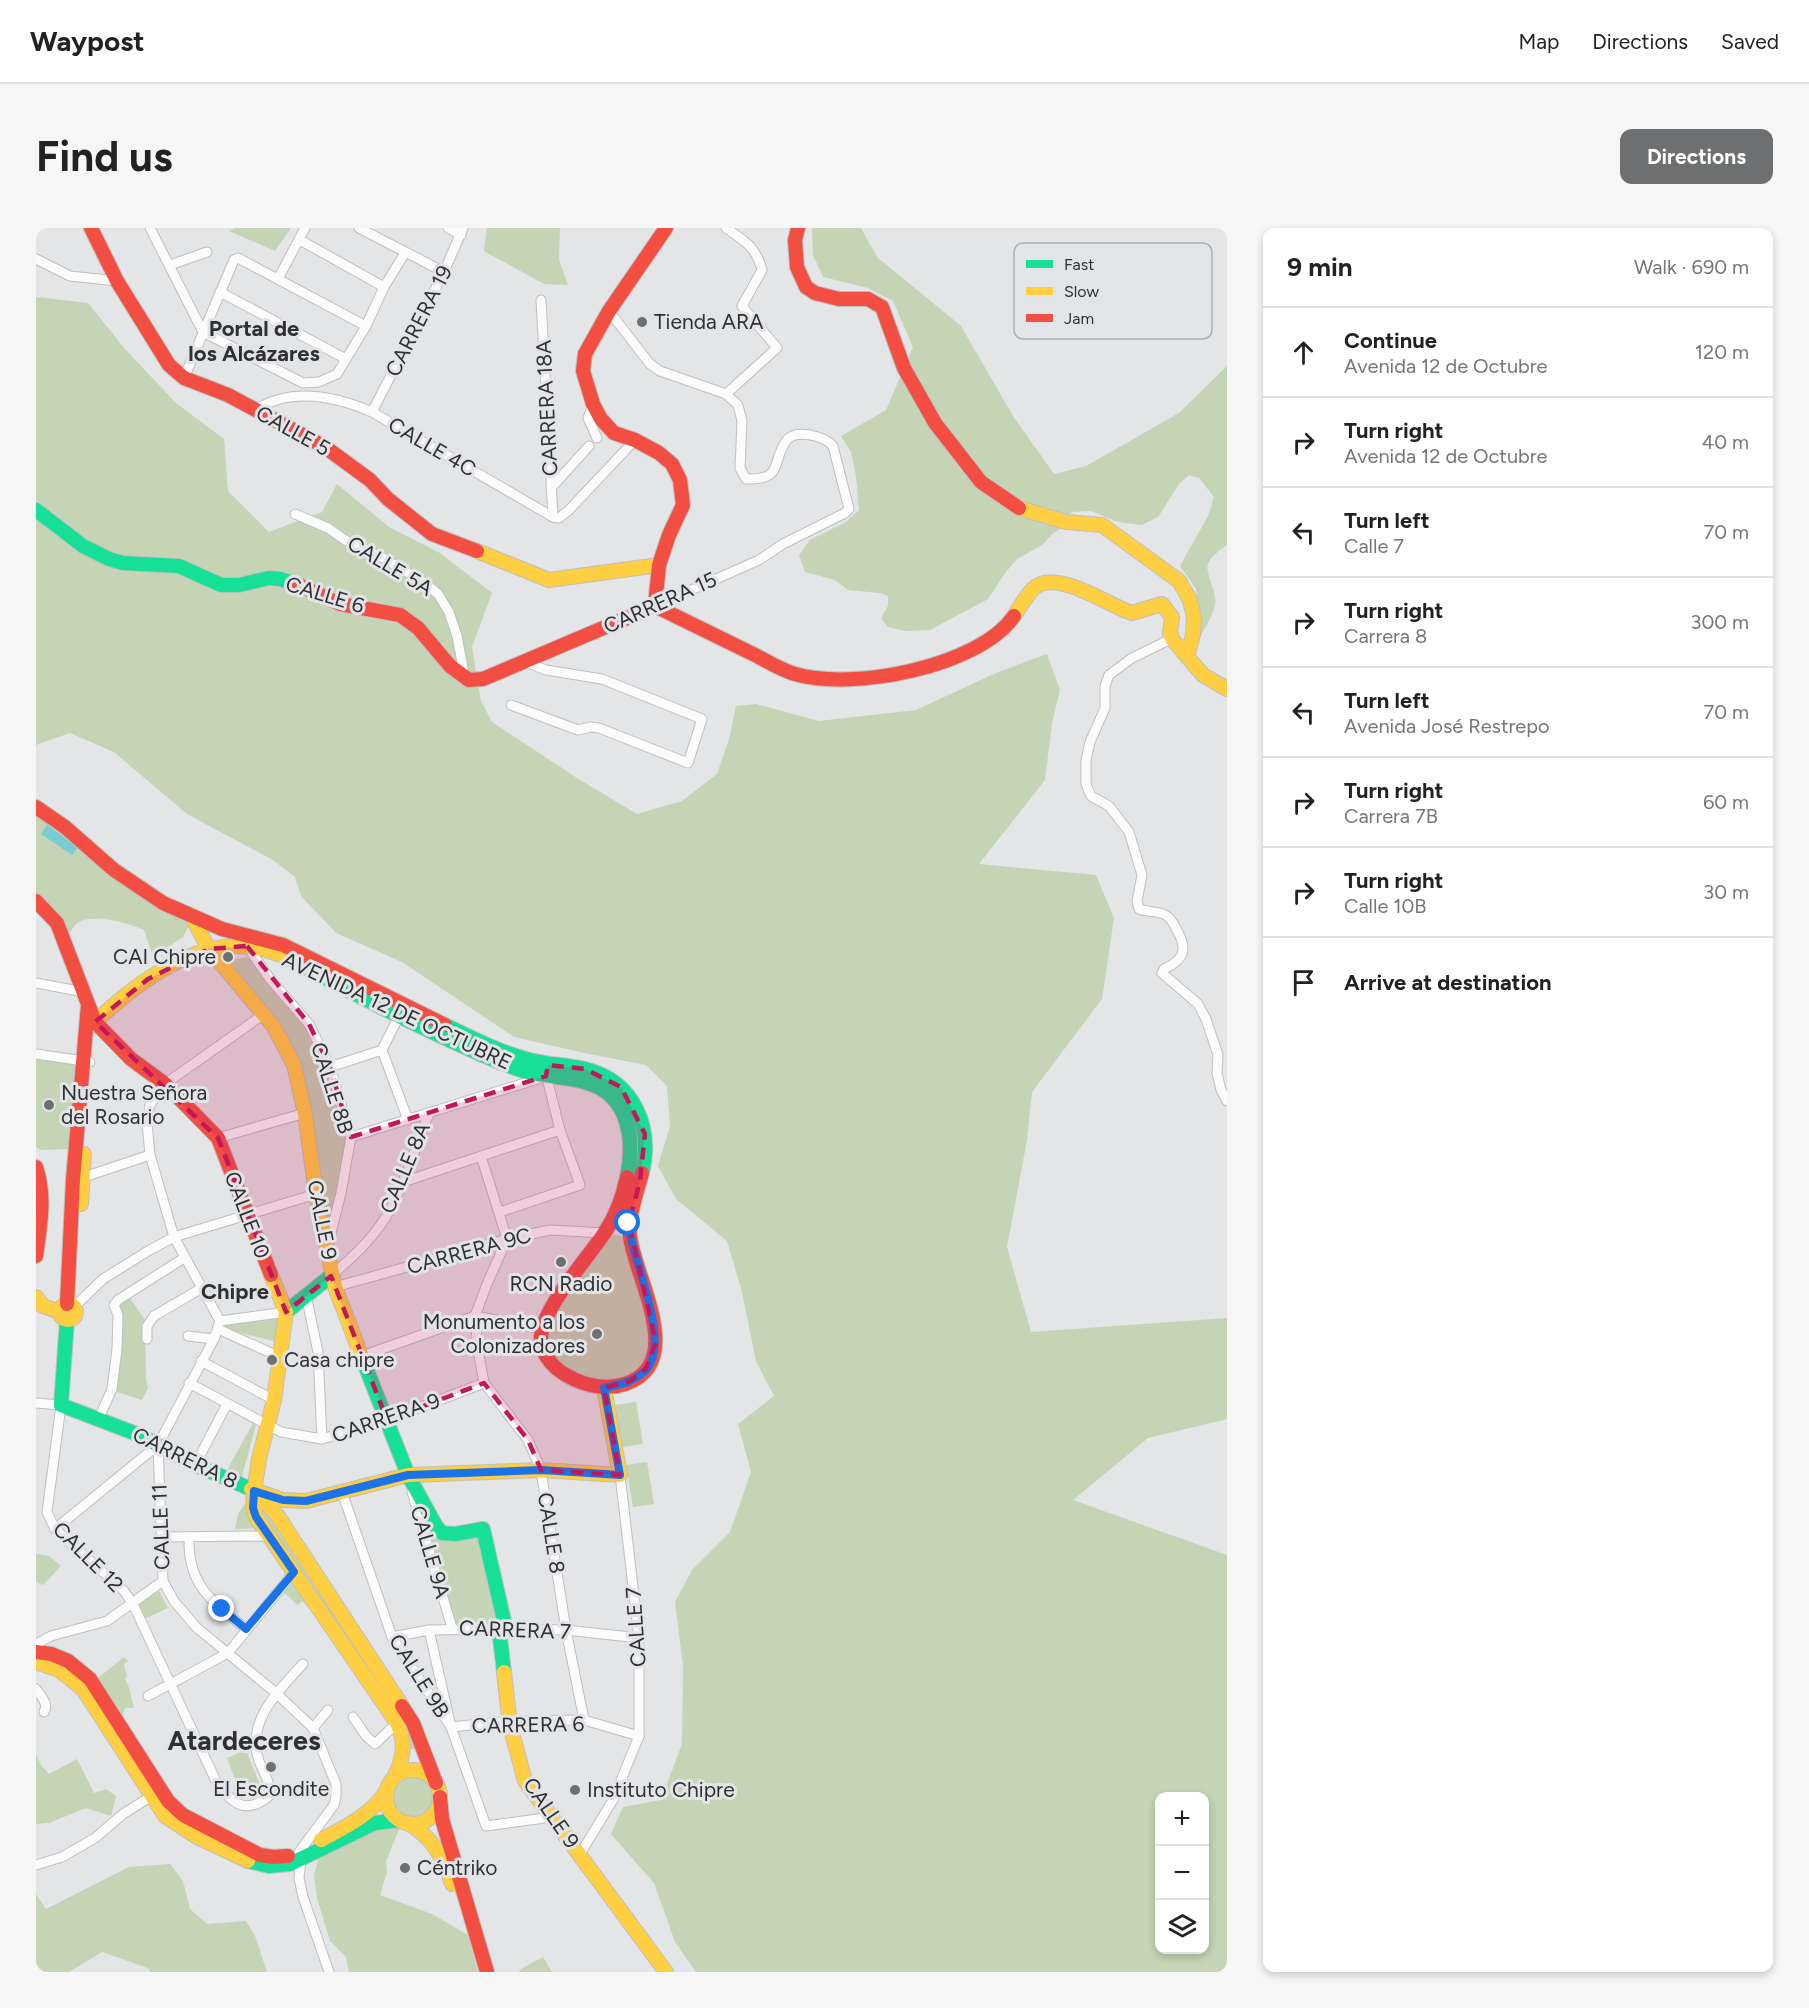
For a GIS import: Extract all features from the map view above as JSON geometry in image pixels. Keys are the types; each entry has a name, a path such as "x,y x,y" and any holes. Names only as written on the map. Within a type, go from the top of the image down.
{"main road":[{"name":"CALLE 5","path":"91,228 117,281 169,366 184,378 228,395 325,447 370,480 432,534 549,580 659,565"},
{"path":"666,228 609,311 585,354 583,371 592,404 601,419 614,433 635,440 659,453 672,464 680,480 683,505 659,565 656,606 794,674 826,679 861,680 922,668 981,645 1008,625 1034,587 1048,582 1061,583 1132,613 1162,604 1169,609 1173,621 1171,639 1205,677 1227,689"},
{"path":"798,228 795,240 797,267 806,287 815,293 839,299 868,298 882,307 904,368 935,423 981,482 1022,510 1066,522 1102,525 1179,581 1193,606 1196,619 1187,656"},
{"name":"CALLE 6","path":"36,510 64,536 112,561 141,565 162,563 181,566 214,584 232,586 269,578 285,581 348,607 400,615 417,627 441,656 465,678"},
{"name":"CARRERA 15","path":"465,678 483,679 656,606"},
{"name":"AVENIDA 12 DE OCTUBRE","path":"36,807 65,827 114,870 164,903 222,928 283,945 483,1044 547,1070 586,1081 607,1093 625,1119 629,1139 629,1163 625,1184 612,1221 553,1305 543,1329"},
{"path":"36,901 57,923 95,1022"},
{"name":"CALLE 9","path":"192,917 209,949 274,1027 294,1065 305,1113 316,1194 334,1281 408,1475 442,1533 454,1534 483,1530 503,1629 509,1721 515,1754 525,1781 666,1972"},
{"name":"AVENIDA 12 DE OCTUBRE","path":"95,1022 117,1001 148,979 209,949 248,946 272,951 508,1066 547,1070 585,1069 621,1087 629,1095 638,1112 645,1134 646,1148 640,1181 628,1223 656,1333 655,1351 652,1361 638,1377 620,1385 604,1388"},
{"path":"86,997 117,1001"},
{"name":"CALLE 12","path":"61,1406 67,1309 74,1295 78,1179 86,1061 86,997"},
{"name":"CALLE 12","path":"86,1061 95,1022"},
{"name":"CALLE 10","path":"95,1022 131,1059 165,1084 218,1138 286,1312 274,1400 259,1459 253,1508 256,1517 397,1723"},
{"path":"36,1167 39,1173 42,1200 36,1256"},
{"name":"CARRERA 9C","path":"286,1312 306,1295 334,1281"},
{"path":"36,1297 49,1310 67,1309"},
{"path":"543,1329 541,1341 543,1349 555,1368 578,1383 604,1388"},
{"name":"CALLE 7","path":"604,1388 620,1475"},
{"name":"CARRERA 8","path":"61,1406 99,1418 142,1436 195,1465 254,1491 283,1500 306,1501 408,1475 541,1470 620,1475"},
{"path":"254,1491 277,1515 413,1723 436,1783 442,1819 487,1972"},
{"path":"36,1652 51,1654 68,1661 90,1679 168,1801 183,1815 260,1855 300,1856 362,1816 382,1799 395,1776 404,1751 405,1743 397,1723"},
{"path":"36,1662 59,1670 83,1689 150,1797 172,1824 250,1863 278,1866 368,1825 416,1823 430,1818 439,1805 440,1797"},
{"path":"395,1776 402,1772 417,1770 425,1772 436,1783"},
{"path":"386,1792 388,1808 404,1822 429,1838 441,1852 478,1972"}],"street":[{"path":"150,228 203,332 303,383 319,382 337,374 405,253"},
{"path":"278,279 305,228"},
{"path":"360,228 444,272"},
{"path":"448,228 462,231"},
{"path":"609,311 650,364 660,371 726,393 777,348 742,306 762,270 758,256 748,243 726,228"},
{"name":"CARRERA 19","path":"372,412 444,272 462,231"},
{"path":"300,240 384,287"},
{"path":"170,265 207,252"},
{"path":"184,378 234,260 238,258 366,326"},
{"path":"36,259 70,276 117,281"},
{"path":"220,292 346,360"},
{"name":"CARRERA 18A","path":"541,300 553,517"},
{"name":"CARRERA 15","path":"656,606 759,560 783,544 849,509 832,446 828,440 818,436 792,436 786,441 775,468 770,474 758,479 746,479 740,468 741,412 738,405 726,393"},
{"name":"CALLE 4C","path":"255,410 288,397 334,398 372,412 553,517"},
{"path":"592,404 588,418 597,438"},
{"path":"553,517 563,516 635,440"},
{"path":"551,488 589,446"},
{"name":"CALLE 5A","path":"295,514 328,528 345,540 385,559 425,583 438,594 449,612 457,636 465,678"},
{"path":"1171,639 1132,658 1109,675 1105,686 1105,708 1090,742 1086,760 1086,784 1091,796 1109,806 1129,832 1142,875 1137,901 1140,909 1166,915 1174,924 1184,943 1182,957 1176,964 1164,969 1162,974 1197,1004 1206,1018 1218,1055 1217,1073 1221,1090 1227,1101"},
{"path":"511,705 578,730 599,728 688,763 702,719 602,679 546,670 524,661"},
{"name":"CALLE 8B","path":"248,946 265,972 309,1024 330,1067 351,1137 327,1251"},
{"path":"36,983 86,997"},
{"path":"264,1014 165,1084 150,1106 147,1123 150,1155 174,1237 219,1325 280,1357"},
{"path":"330,1067 382,1050 400,1014"},
{"name":"CALLE 8A","path":"382,1050 408,1120"},
{"path":"36,1054 86,1061"},
{"path":"351,1137 429,1113 547,1070 560,1130 580,1185 500,1212"},
{"path":"218,1138 305,1113"},
{"name":"CALLE 8A","path":"334,1281 390,1210 429,1113"},
{"path":"403,1182 560,1130"},
{"path":"78,1179 150,1155"},
{"path":"481,1156 507,1239 475,1316 484,1383"},
{"path":"67,1309 103,1279 174,1237 316,1194"},
{"name":"CARRERA 9C","path":"334,1281 550,1230 605,1233"},
{"path":"99,1418 112,1389 118,1315 114,1305 118,1300 184,1258"},
{"path":"147,1339 147,1326 154,1316 202,1288"},
{"path":"306,1295 318,1352 322,1439"},
{"path":"219,1325 286,1312"},
{"path":"362,1356 475,1316 543,1329"},
{"name":"CALLE 11","path":"219,1325 214,1339 158,1445 163,1581 174,1601 196,1627 276,1693 314,1728 336,1784 336,1796 334,1805 300,1856"},
{"path":"188,1336 214,1339"},
{"path":"201,1361 274,1400"},
{"name":"CARRERA 9","path":"189,1383 268,1426 300,1437 322,1439 387,1420 484,1383"},
{"name":"CALLE 8","path":"484,1383 528,1440 541,1470 584,1720"},
{"name":"CARRERA 8","path":"36,1403 61,1406"},
{"path":"195,1465 227,1404"},
{"name":"CALLE 12","path":"61,1406 47,1512 56,1529 124,1591 133,1604 215,1779 225,1794 235,1803 244,1806 260,1804 269,1796 271,1785 259,1761 255,1734 259,1722 276,1693"},
{"path":"56,1529 158,1445"},
{"name":"CALLE 9A","path":"408,1475 452,1628"},
{"name":"CALLE 7","path":"580,1854 614,1800 639,1736 639,1638 620,1475"},
{"name":"CALLE 9B","path":"342,1492 392,1637 451,1727 486,1826 552,1816"},
{"path":"36,1511 47,1512"},
{"path":"161,1537 269,1536"},
{"path":"189,1538 189,1558 197,1580 206,1593 246,1629"},
{"path":"148,1696 228,1653 294,1572"},
{"path":"36,1644 51,1636 107,1621 163,1581"},
{"name":"CARRERA 7","path":"392,1637 429,1629 452,1628 567,1630 639,1638"},
{"name":"CALLE 9A","path":"429,1629 451,1727"},
{"path":"276,1693 303,1664"},
{"path":"36,1689 45,1703 44,1712"},
{"path":"314,1728 328,1710"},
{"path":"353,1717 366,1736 375,1743 397,1723"},
{"name":"CARRERA 6","path":"451,1727 509,1721 584,1720 639,1736"},
{"path":"36,1865 62,1857 95,1838 123,1814 150,1797"},
{"path":"300,1856 299,1878 303,1898 329,1972"}],"highlighted area":[{"path":"247,946 309,1024 330,1067 351,1137 546,1076 548,1065 585,1069 621,1087 645,1134 640,1181 629,1223 656,1342 646,1369 630,1381 604,1388 620,1475 541,1470 528,1440 484,1383 387,1420 331,1276 286,1312 218,1138 95,1022 148,979 209,949"}],"green space":[{"path":"235,228 291,228 275,251 229,231"},
{"path":"487,228 560,228 559,260 568,285 544,284 484,251"},
{"path":"812,228 861,228 877,257 961,326 1013,416 1054,474 1086,466 1179,413 1227,366 1227,545 1208,563 1208,574 1215,603 1210,619 1199,638 1196,589 1180,566 1208,516 1214,497 1199,478 1189,475 1179,484 1158,517 1142,525 1118,522 1091,511 1072,512 1062,528 1053,533 1042,545 1017,559 988,599 930,630 906,631 888,627 881,618 888,606 888,596 848,590 835,580 805,572 799,555 810,540 846,522 859,510 851,452 841,436 886,410 913,347 893,301 868,288 823,277 813,255"},
{"path":"36,297 88,303 125,349 176,403 224,439 228,491 269,532 322,512 337,484 389,527 440,553 492,593 472,647 481,701 492,722 637,814 682,801 717,774 729,739 736,706 756,704 819,721 916,710 996,673 1047,654 1060,690 1052,723 1045,780 979,864 1096,875 1114,918 1102,999 1032,1092 1027,1140 1007,1247 1031,1332 1227,1318 1227,1419 1148,1438 1073,1500 1227,1555 1227,1972 696,1972 675,1942 654,1883 611,1834 623,1807 661,1800 682,1744 683,1666 675,1602 692,1570 730,1532 751,1472 738,1424 774,1396 756,1361 742,1292 727,1241 676,1199 658,1166 670,1126 667,1086 646,1065 514,1037 402,962 336,933 301,896 295,877 273,860 187,814 114,752 70,733 36,745"},
{"path":"36,807 190,924 183,937 153,957 144,930 121,922 93,918 79,922 65,942 36,901"},
{"path":"254,958 309,1024 351,1137 327,1251 294,1065 225,961"},
{"path":"36,1056 76,1061 70,1149 41,1150 36,1147"},
{"name":"Monumento a los Colonizadores","path":"605,1233 630,1238 653,1322 646,1369 604,1388 555,1368 543,1329"},
{"path":"128,1295 145,1320 148,1388 142,1400 114,1391 116,1305"},
{"path":"286,1312 282,1343 216,1327 220,1321"},
{"path":"636,1402 643,1444 622,1447 615,1405"},
{"path":"253,1423 256,1425 241,1480 226,1472"},
{"path":"647,1462 654,1504 633,1507 626,1465"},
{"path":"408,1475 442,1534 481,1536 509,1629 452,1628"},
{"path":"254,1491 395,1703 418,1749 411,1749 405,1733 260,1528 235,1529 238,1514"},
{"path":"36,1554 49,1556 61,1566 43,1585 36,1582"},
{"path":"293,1578 313,1612 302,1601 298,1605 282,1591"},
{"path":"159,1591 168,1608 144,1619 136,1604"},
{"path":"124,1657 128,1661 124,1664 127,1676 125,1679 134,1708 125,1708 122,1716 97,1679"},
{"path":"246,1750 260,1785 240,1793 227,1758"},
{"path":"36,1754 41,1765 49,1774 77,1759 94,1793 106,1789 116,1796 111,1816 86,1808 49,1823 36,1824"},
{"path":"413,1775 428,1781 434,1796 428,1811 413,1817 398,1811 392,1796 398,1781"},
{"path":"401,1825 386,1861 387,1872 380,1895 432,1914 468,1935 478,1972 349,1972 346,1957 330,1941 317,1898 314,1876 319,1856 360,1833"},
{"path":"170,1864 183,1881 190,1909 207,1924 246,1921 255,1936 267,1972 150,1972 148,1968 102,1952 69,1972 36,1972 36,1894 46,1909 129,1867"},
{"path":"543,1957 552,1972 520,1972 519,1970"}],"water":[{"path":"47,825 78,847 72,855 41,834"}],"traffic: fast":[{"path":"36,510 83,546 123,563 179,566 221,585 239,585 269,578 299,585"},
{"path":"308,968 394,1014 497,1061 527,1072 582,1081 602,1089 617,1103 627,1123 630,1144 627,1177"},
{"path":"445,1025 515,1056 585,1069 602,1075 616,1084 636,1108 642,1123 645,1139 642,1173"},
{"path":"286,1312 332,1275"},
{"path":"67,1320 61,1405 142,1436 195,1465 251,1489"},
{"path":"361,1355 408,1475 436,1526 442,1533 455,1534 483,1529 506,1629 499,1629 504,1672"},
{"path":"248,1861 269,1866 290,1864 375,1823 399,1820"}],"traffic: slow":[{"path":"1019,508 1066,522 1102,525 1179,581 1190,600 1194,617 1193,635 1187,656"},
{"path":"477,551 549,580 659,565"},
{"path":"1014,616 1033,589 1043,583 1055,582 1082,590 1132,613 1162,604 1172,617 1170,633 1173,640 1203,675 1227,689"},
{"path":"192,917 209,949 274,1027 294,1065 305,1113 316,1194 335,1287 361,1355"},
{"path":"95,1022 148,979 190,956 212,949 235,946 264,949 308,968"},
{"path":"81,1204 84,1154"},
{"path":"271,1275 286,1312 274,1400 259,1459 253,1508 256,1517 397,1723 402,1737 403,1750 395,1776"},
{"path":"36,1297 43,1306 60,1312"},
{"path":"68,1304 74,1306 76,1312 74,1318 68,1320 62,1318 60,1312 62,1306 68,1304"},
{"path":"251,1489 283,1500 306,1501 408,1475 541,1470 620,1475 604,1388"},
{"path":"256,1493 277,1515 402,1706"},
{"path":"36,1662 59,1670 83,1689 165,1816 197,1837 248,1861"},
{"path":"504,1672 510,1725 525,1781 666,1972"},
{"path":"413,1770 423,1772 432,1778 438,1787 440,1797 438,1807 432,1816 423,1822 413,1824 403,1822 394,1816 388,1807 386,1797 388,1787 394,1778 403,1772 413,1770"},
{"path":"321,1840 365,1814 386,1792"},
{"path":"408,1823 431,1842 445,1865 452,1884"}],"traffic: jam":[{"path":"91,228 117,281 169,365 184,378 228,395 325,447 370,480 388,499 432,534 477,551"},
{"path":"655,606 659,565 669,535 683,505 680,480 672,464 659,453 635,440 614,433 601,419 593,404 583,371 585,354 609,311 666,228"},
{"path":"798,228 795,240 797,267 806,287 815,293 839,299 868,299 882,307 904,368 935,423 981,482 1019,508"},
{"path":"299,585 340,604 400,615 418,628 450,666 469,680 483,679 655,606"},
{"path":"655,606 784,670 819,678 848,679 880,677 944,661 973,649 997,634 1014,616"},
{"path":"36,807 65,827 114,870 163,903 222,929 283,945 445,1025"},
{"path":"36,901 57,923 95,1022 131,1059 165,1084 218,1138 271,1275"},
{"path":"67,1304 73,1180 88,1005"},
{"path":"36,1167 41,1189 36,1256"},
{"path":"627,1177 619,1206 609,1226 556,1300 542,1329 542,1347 554,1366 563,1373 589,1385 611,1387 625,1384 643,1373 653,1358 655,1338 653,1317 630,1236 632,1212 642,1173"},
{"path":"36,1652 51,1654 68,1661 90,1679 168,1801 183,1815 260,1855 288,1856"},
{"path":"402,1706 413,1723 436,1783"},
{"path":"440,1797 442,1819 487,1972"}],"place":[{"name":"Tienda ARA","path":"642,322"},
{"name":"CAI Chipre","path":"228,957"},
{"name":"Nuestra Señora del Rosario","path":"49,1105"},
{"name":"RCN Radio","path":"561,1262"},
{"name":"Monumento a los Colonizadores","path":"597,1334"},
{"name":"Casa chipre","path":"272,1360"},
{"name":"El Escondite","path":"271,1767"},
{"name":"Instituto Chipre","path":"575,1790"},
{"name":"Céntriko","path":"405,1868"}],"district":[{"name":"Portal de los Alcázares","path":"254,340"},
{"name":"Chipre","path":"235,1291"},
{"name":"Atardeceres","path":"244,1741"}],"route":[{"path":"222,1609 246,1629 294,1572 256,1517 253,1508 254,1491 283,1500 306,1501 408,1475 541,1470 620,1475 604,1388 620,1385 638,1377 652,1361 656,1342 656,1333 628,1223"}]}
